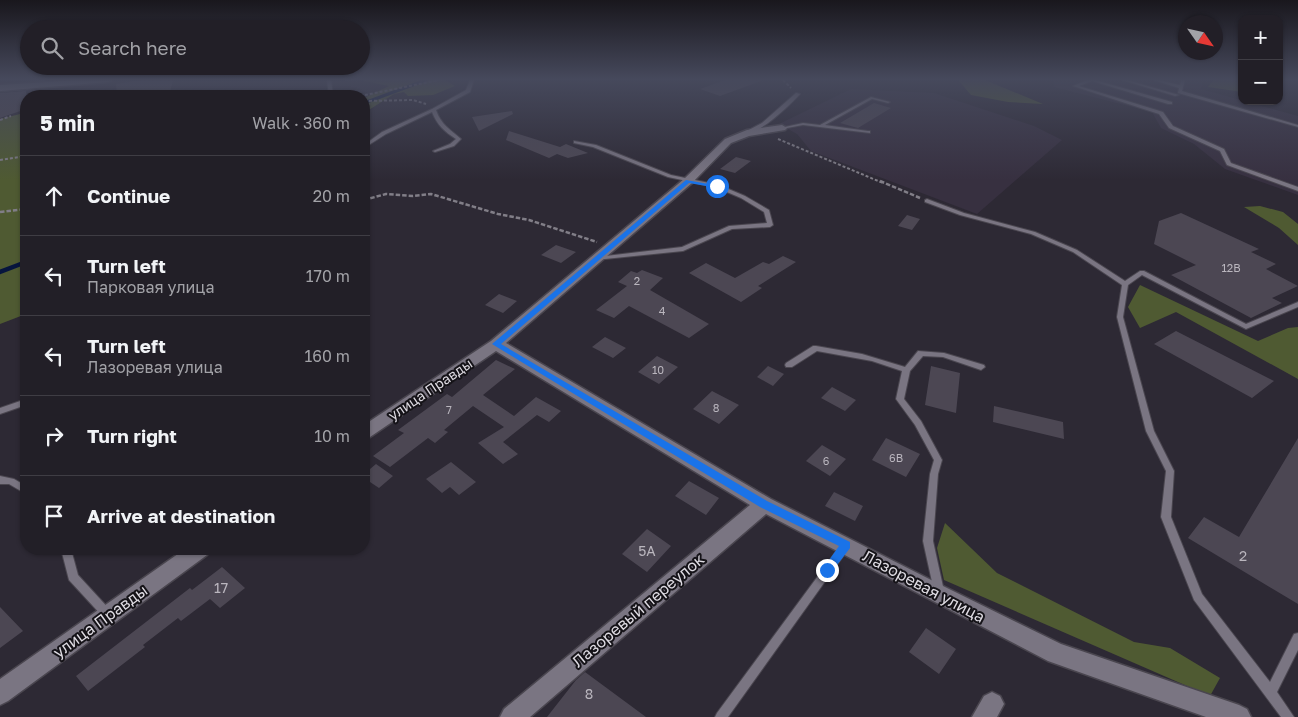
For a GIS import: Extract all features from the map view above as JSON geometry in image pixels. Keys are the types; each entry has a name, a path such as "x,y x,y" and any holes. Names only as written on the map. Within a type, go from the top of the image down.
{"street":[{"path":"747,133 782,128"},
{"name":"улица Правды","path":"370,429 496,344 688,182 728,141 747,133"},
{"name":"Лазоревая улица","path":"496,344 764,504 846,545 940,596 1056,653 1239,717"},
{"name":"Лазоревый переулок","path":"512,717 764,504"},
{"name":"улица Правды","path":"0,693 192,555"}],"lane":[{"path":"370,143 384,133 426,113"},
{"path":"435,113 446,131 459,139 452,145 435,151"},
{"path":"747,133 764,124 776,113"},
{"path":"822,125 843,113"},
{"path":"1161,113 1171,127 1222,150 1229,164 1298,189"},
{"path":"1254,113 1298,126"},
{"path":"782,128 803,124 868,132"},
{"path":"576,142 594,146 644,167 688,182 717,186 743,197 767,210 770,225 731,227 683,249 596,259"},
{"path":"927,201 962,214 1033,233 1075,251 1125,284"},
{"path":"1288,717 1198,597 1166,517 1170,471 1150,432 1120,317 1125,284 1142,272 1246,327 1298,304"},
{"path":"789,366 816,348 854,354 906,370"},
{"path":"940,596 928,541 934,474 938,460 918,423 900,399 906,370 921,353 944,356 981,367"},
{"path":"0,411 20,404"},
{"path":"0,480 11,481 20,486"},
{"path":"721,717 846,545"},
{"path":"68,555 73,577 108,615"},
{"path":"1271,693 1298,638"}],"path":[{"path":"0,120 11,116"},
{"path":"763,132 927,201"},
{"path":"0,160 20,157"},
{"path":"370,198 386,194 413,196 431,194 498,214 529,220 611,247"},
{"path":"0,212 20,210"}],"shaded area":[{"path":"801,113 996,113 1034,126 1062,140 977,214 811,151 797,134 779,124"},
{"path":"1153,113 1289,113 1298,116 1298,195 1225,169 1194,144 1161,128"}],"green space":[{"path":"20,114 20,316 0,324 0,119"},
{"path":"1260,206 1283,212 1298,224 1298,245 1279,228 1244,207"},
{"path":"1140,285 1258,341 1288,328 1298,327 1298,379 1176,312 1140,328 1128,307"},
{"path":"945,523 997,573 1134,642 1170,648 1220,678 1210,696 944,580 937,548"}],"building":[{"path":"0,113 13,113 0,118"},
{"path":"496,113 513,114 479,131 472,117"},
{"path":"856,113 882,113 858,128 840,123"},
{"path":"509,131 560,147 566,144 588,153 568,158 557,154 549,158 506,140"},
{"path":"736,157 751,161 735,173 720,169"},
{"path":"1181,213 1259,249 1251,252 1276,264 1266,269 1298,286 1272,298 1282,303 1251,318 1171,275 1196,265 1154,244 1159,221"},
{"path":"907,215 920,219 912,230 898,226"},
{"path":"556,245 576,252 561,263 541,255"},
{"path":"783,256 796,262 758,286 762,288 741,302 689,273 706,263 735,278 763,262 769,264"},
{"path":"642,270 663,278 650,290 709,324 689,338 629,306 614,318 596,310 627,286 618,282 631,271 637,273"},
{"path":"499,294 517,301 503,313 485,305"},
{"path":"1176,331 1274,381 1252,398 1154,344"},
{"path":"605,337 626,348 613,358 592,347"},
{"path":"657,356 678,367 659,384 638,372"},
{"path":"496,360 515,369 483,395 514,416 536,397 561,411 549,422 537,415 503,442 518,454 503,464 478,443 504,427 473,406 444,430 448,432 435,443 428,438 390,467 373,456 404,433 398,430 447,394 452,397"},
{"path":"768,366 784,374 773,386 757,377"},
{"path":"931,366 960,373 956,413 925,405"},
{"path":"832,387 856,400 845,411 821,398"},
{"path":"712,391 739,405 719,424 693,409"},
{"path":"994,406 1063,422 1064,439 993,422"},
{"path":"886,438 920,454 906,477 872,460"},
{"path":"1298,438 1298,604 1188,538 1204,517 1239,537"},
{"path":"822,445 846,459 830,476 806,461"},
{"path":"451,462 476,482 459,495 450,487 442,493 426,479"},
{"path":"376,464 393,476 379,488 370,482 370,469"},
{"path":"689,481 719,498 706,515 675,496"},
{"path":"834,492 863,506 855,521 825,506"},
{"path":"647,529 671,546 647,572 622,554"},
{"path":"222,567 245,588 220,608 210,599 181,621 178,618 143,645 145,647 88,691 76,676 190,588 192,590"},
{"path":"0,607 23,631 0,648"},
{"path":"926,628 956,649 939,674 909,652"},
{"path":"585,672 646,717 547,717 576,680"}],"waterway":[{"path":"0,272 20,264"}],"route":[{"path":"717,186 688,182 496,344 764,504 846,545 827,570"}]}
